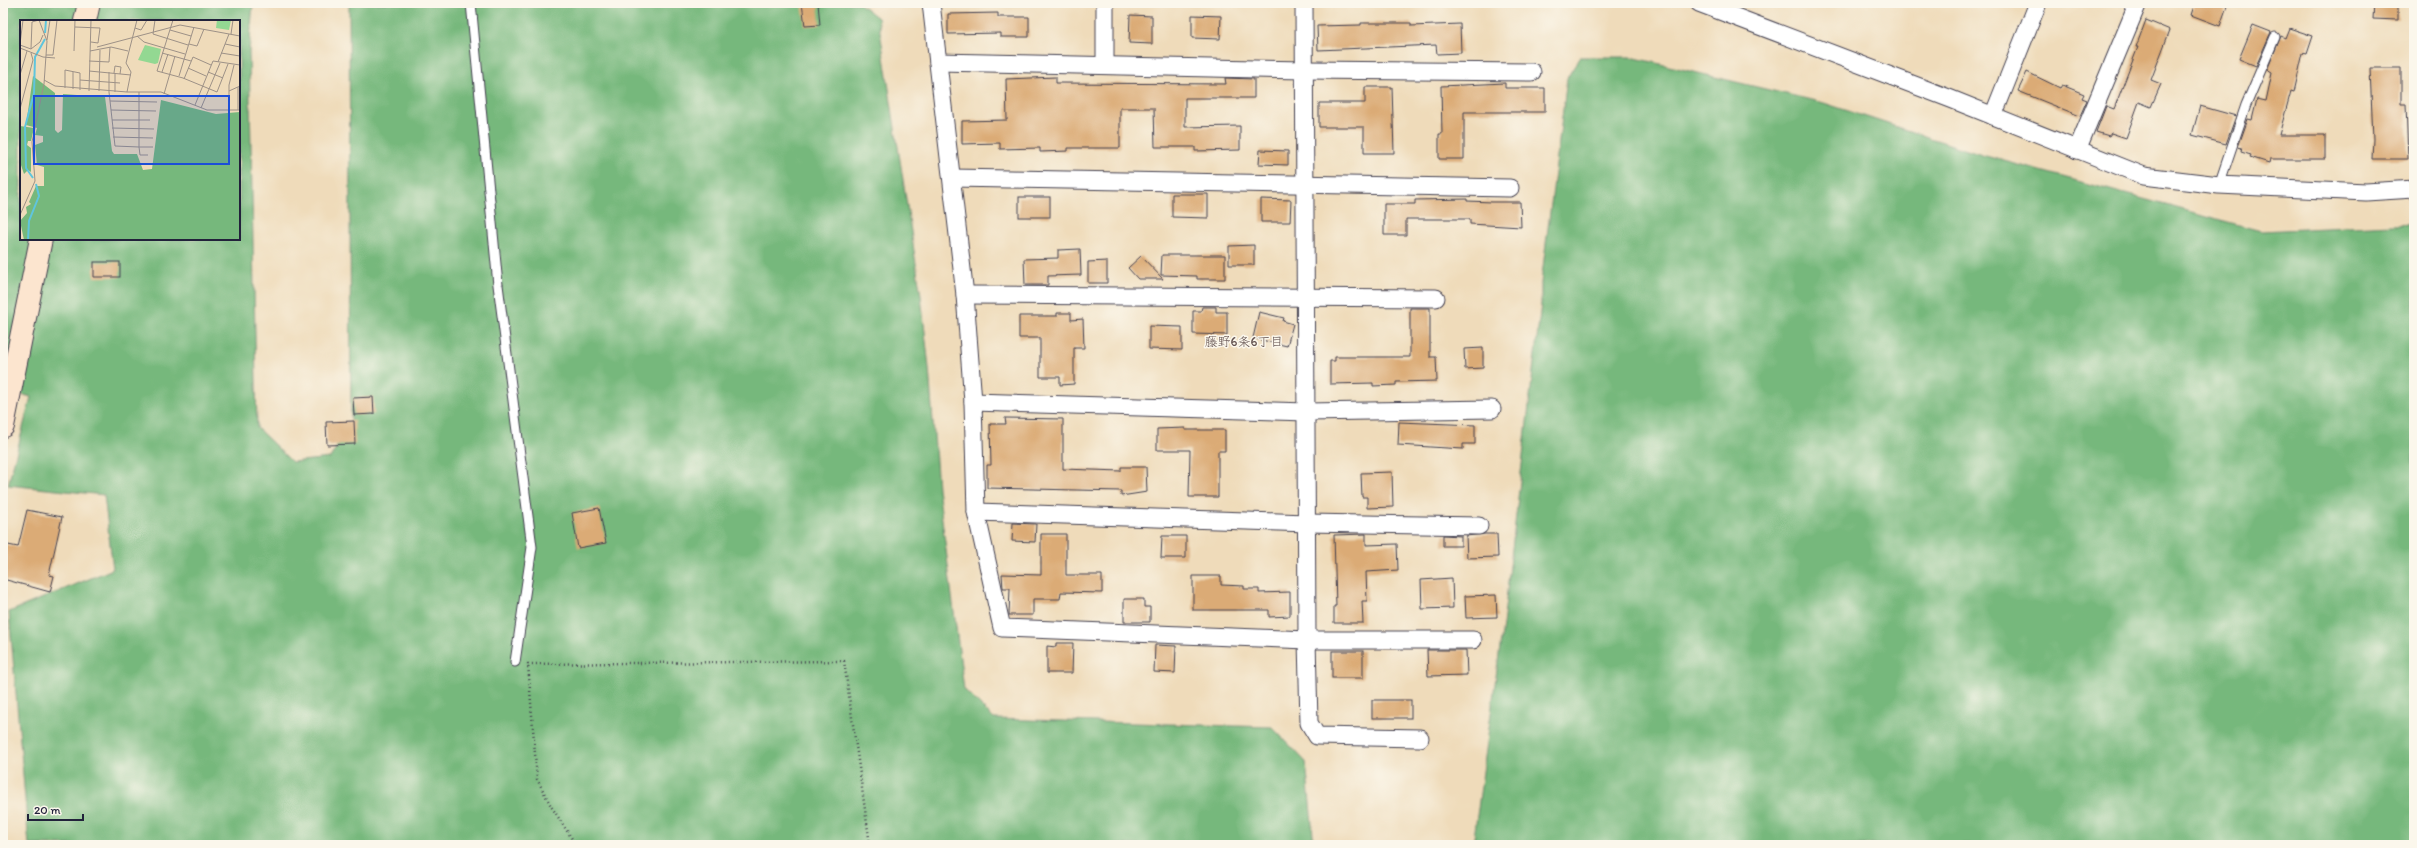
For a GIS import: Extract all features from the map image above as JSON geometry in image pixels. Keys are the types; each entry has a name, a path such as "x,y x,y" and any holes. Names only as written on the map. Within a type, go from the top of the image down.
{"street":[{"path":"85,20 89,3"},
{"path":"930,3 965,295 973,402 976,512 1002,628 1307,640 1473,640"},
{"path":"1105,3 1105,65"},
{"path":"1304,3 1307,640 1309,723 1317,736 1420,738"},
{"path":"1699,3 1993,116 2144,176 2219,185 2366,192 2414,189"},
{"path":"1993,116 2038,3"},
{"path":"2078,150 2138,3"},
{"path":"938,62 1305,70 1532,72"},
{"path":"952,178 1510,188"},
{"path":"3,426 41,240"},
{"path":"965,295 1306,299 1436,298"},
{"path":"973,402 1307,412 1492,409"},
{"path":"976,512 1307,523 1479,526"}],"lane":[{"path":"471,3 498,285 532,547 515,662"},
{"path":"2219,185 2246,104 2275,37"}],"path":[{"path":"576,845 551,806 537,779 528,664 844,661 870,845"}],"green space":[{"path":"3,3 253,3 249,52 257,428 292,462 330,458 351,424 349,3 859,3 878,18 921,296 929,368 938,488 964,689 994,719 1272,727 1306,762 1314,845 29,845 9,612 113,569 104,495 8,485 31,397 3,389"},
{"path":"1580,57 1631,57 1824,103 1982,155 2261,231 2414,224 2414,845 1473,845 1503,625 1541,304 1541,283 1567,78"}],"building":[{"path":"802,3 818,3 820,25 805,26"},
{"path":"2195,3 2228,3 2220,26 2191,15"},
{"path":"2374,3 2398,3 2398,20 2373,19"},
{"path":"998,13 998,17 1029,17 1029,37 1001,37 1001,33 948,34 948,14"},
{"path":"1130,15 1152,16 1152,44 1129,43"},
{"path":"1192,15 1221,16 1220,39 1192,38"},
{"path":"2146,20 2170,30 2151,80 2161,84 2151,107 2139,102 2126,138 2111,133 2109,136 2096,132 2106,106 2114,109 2138,47 2136,47"},
{"path":"1361,23 1411,23 1411,26 1460,24 1461,53 1437,54 1436,45 1318,50 1317,26 1361,25"},
{"path":"2253,25 2271,32 2256,66 2239,59"},
{"path":"2289,28 2313,36 2307,54 2303,53 2294,92 2291,91 2279,135 2325,135 2325,159 2270,159 2269,163 2250,157 2251,155 2241,152 2242,148 2238,147 2248,119 2252,120 2257,99 2266,101 2272,73 2267,70 2281,36 2285,38"},
{"path":"2370,68 2401,68 2401,104 2406,104 2408,159 2372,159 2373,139"},
{"path":"2027,72 2060,88 2062,85 2084,94 2082,98 2087,100 2080,116 2018,91"},
{"path":"1056,77 1056,83 1226,84 1225,78 1254,79 1254,98 1185,98 1185,127 1240,126 1240,150 1195,151 1195,147 1155,147 1154,108 1120,108 1120,148 1068,148 1068,151 1040,152 1040,148 1000,149 1000,143 962,144 962,121 1007,120 1006,79"},
{"path":"1505,83 1505,88 1545,88 1545,112 1464,112 1464,159 1439,159 1439,134 1442,134 1441,86"},
{"path":"1365,87 1392,87 1394,153 1364,153 1364,127 1319,127 1319,103 1365,103"},
{"path":"2200,106 2236,116 2226,144 2192,135"},
{"path":"1260,150 1288,151 1288,165 1259,164"},
{"path":"1172,194 1208,194 1208,218 1172,217"},
{"path":"1019,197 1050,197 1050,217 1019,217"},
{"path":"1261,199 1291,200 1290,222 1261,222"},
{"path":"1467,199 1467,201 1520,202 1521,227 1470,224 1470,219 1406,219 1406,235 1384,235 1384,204 1415,204 1415,200"},
{"path":"1254,245 1254,265 1229,265 1229,246"},
{"path":"1080,249 1081,275 1048,276 1048,285 1025,285 1024,259 1058,258 1058,250"},
{"path":"1162,255 1225,255 1225,279 1197,279 1197,276 1161,275"},
{"path":"1141,256 1163,279 1138,279 1128,268"},
{"path":"1107,261 1107,283 1088,283 1088,262"},
{"path":"94,262 120,262 120,277 94,277"},
{"path":"1202,307 1216,307 1216,312 1227,312 1227,335 1193,334 1193,311 1201,311"},
{"path":"1410,308 1430,308 1430,357 1436,357 1437,381 1396,382 1396,385 1373,386 1373,383 1330,384 1330,361 1335,361 1335,357 1410,357"},
{"path":"1259,312 1284,318 1283,321 1293,324 1287,346 1253,338"},
{"path":"1057,313 1071,313 1071,320 1083,319 1084,348 1074,348 1074,384 1060,385 1060,377 1040,377 1040,338 1019,338 1019,316 1057,316"},
{"path":"1149,326 1182,327 1182,350 1149,349"},
{"path":"1483,348 1483,368 1465,369 1464,349"},
{"path":"373,397 374,414 354,415 353,398"},
{"path":"1005,418 1063,419 1063,469 1121,471 1121,467 1146,467 1147,492 1121,496 1121,491 987,488 987,465 991,465 990,424 1006,424"},
{"path":"354,421 355,444 327,445 326,422"},
{"path":"1399,422 1475,425 1475,444 1463,444 1463,449 1398,445"},
{"path":"1185,428 1185,430 1225,430 1225,451 1218,451 1218,497 1189,497 1190,450 1157,450 1157,429"},
{"path":"1392,472 1393,507 1367,508 1367,497 1362,497 1361,473"},
{"path":"599,508 606,543 578,548 572,513"},
{"path":"27,510 62,517 49,575 54,576 50,592 3,579 3,544 18,547"},
{"path":"1013,523 1036,524 1035,542 1012,541"},
{"path":"1041,534 1066,534 1066,575 1102,575 1102,593 1061,592 1060,599 1033,599 1033,615 1009,615 1010,588 1003,588 1002,574 1041,575"},
{"path":"1366,534 1366,545 1397,544 1398,570 1366,572 1367,601 1362,601 1363,623 1334,623 1334,606 1336,606 1334,535"},
{"path":"1497,534 1498,557 1467,558 1466,536"},
{"path":"1443,535 1461,536 1461,546 1443,546"},
{"path":"1162,536 1186,536 1186,558 1161,558"},
{"path":"1193,576 1221,576 1221,585 1244,586 1244,589 1259,589 1259,593 1290,592 1290,616 1269,617 1269,610 1193,610"},
{"path":"1452,578 1453,608 1422,609 1421,580"},
{"path":"1496,595 1497,617 1466,618 1465,596"},
{"path":"1124,599 1144,599 1144,607 1150,607 1150,622 1124,622"},
{"path":"1056,643 1073,643 1072,673 1047,673 1047,646 1056,647"},
{"path":"1155,645 1176,646 1175,673 1154,672"},
{"path":"1427,650 1466,650 1467,675 1428,676"},
{"path":"1332,651 1363,651 1363,678 1332,678"},
{"path":"1372,700 1411,700 1411,718 1372,718"}],"district":[{"name":"藤野6条6丁目","path":"1244,341"}]}
